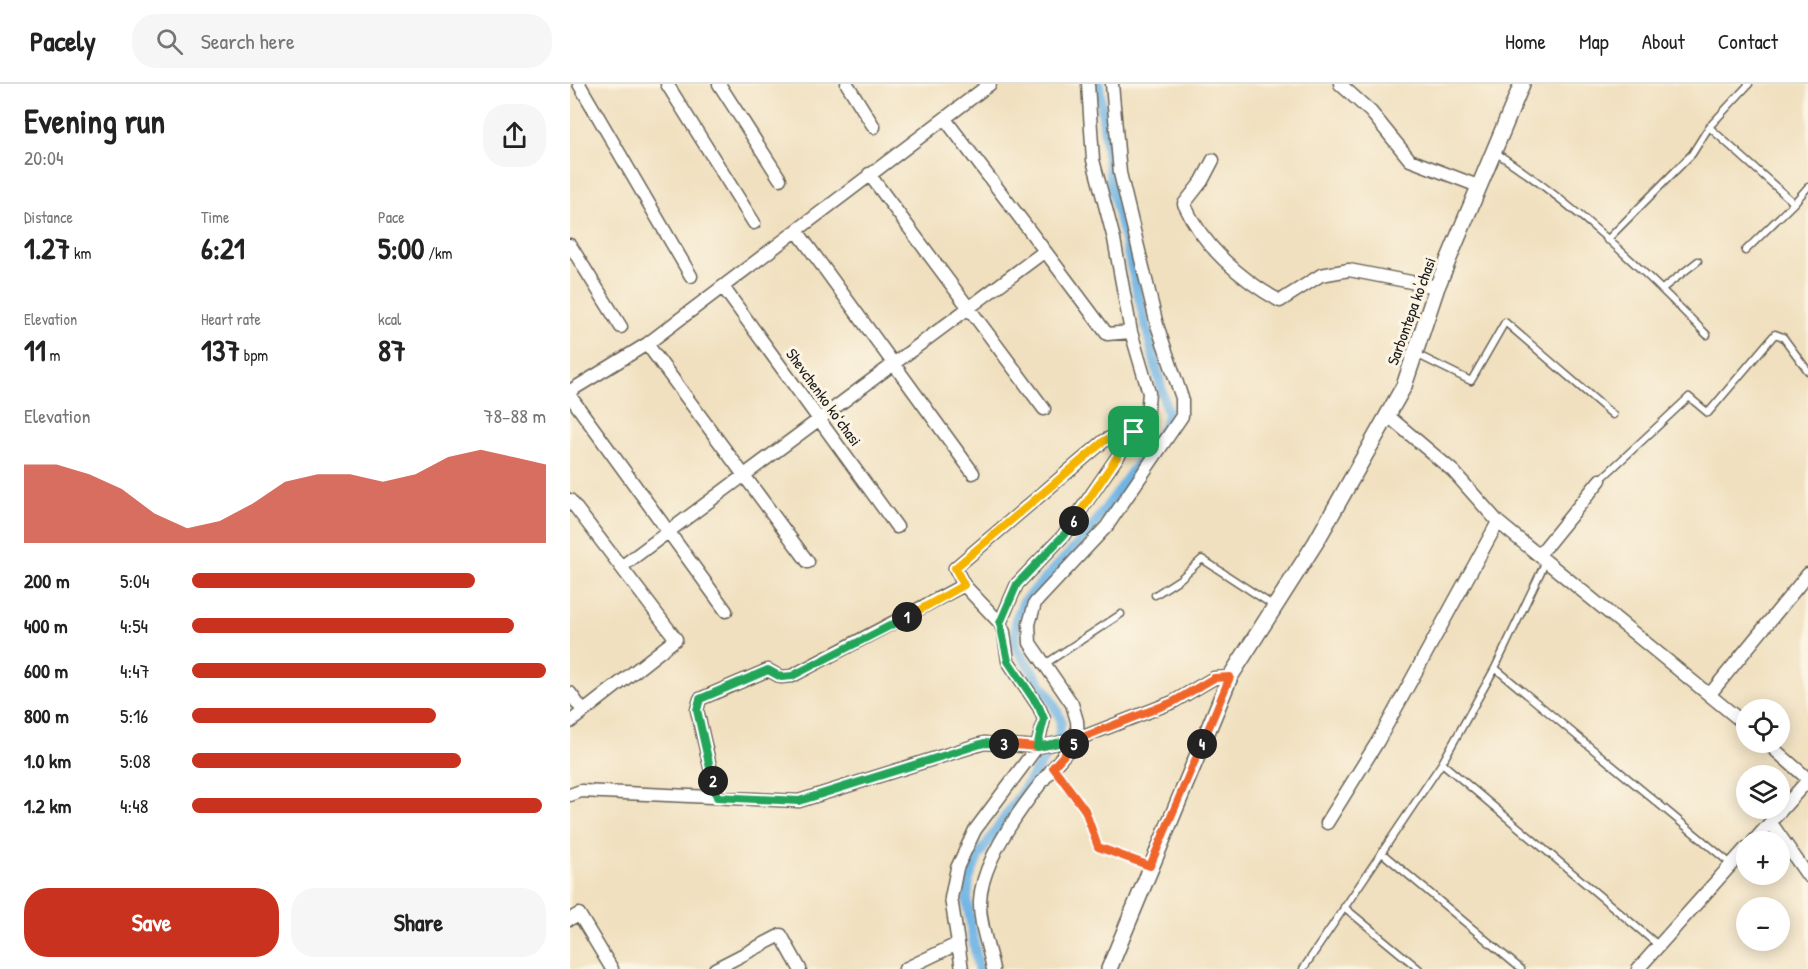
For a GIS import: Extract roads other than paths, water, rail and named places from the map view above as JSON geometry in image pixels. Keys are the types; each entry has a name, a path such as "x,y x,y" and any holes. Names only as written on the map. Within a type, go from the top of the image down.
{"street":[{"path":"579,84 691,276"},
{"path":"667,84 754,223"},
{"path":"719,84 780,179"},
{"path":"848,84 874,127"},
{"path":"570,391 647,344 990,84"},
{"path":"1000,623 1017,584 1063,536 1147,414 1149,393 1131,332 1114,239 1094,160 1089,84"},
{"path":"993,969 980,903 993,853 1074,740 1077,721 1072,705 1030,643 1029,624 1035,603 1107,526 1182,416 1182,398 1156,325 1120,173 1112,84"},
{"path":"1340,84 1371,112 1410,159 1478,186"},
{"name":"Sarbontepa ko'chasi","path":"1109,969 1230,677 1316,542 1404,386 1437,287 1522,84"},
{"path":"945,118 1107,334 1131,332"},
{"path":"1213,160 1203,181 1184,204 1193,225 1251,285 1280,301 1321,275 1349,270 1437,287"},
{"path":"869,174 1044,409"},
{"path":"797,231 974,473"},
{"path":"570,245 621,327"},
{"path":"621,567 1045,251"},
{"name":"Shevchenko koʻchasi","path":"723,287 897,527"},
{"path":"647,344 808,562"},
{"path":"570,396 726,611"},
{"path":"1387,414 1453,471 1498,522 1736,716"},
{"path":"962,969 951,898 957,868 975,830 1037,747 1044,719 1039,707 1008,661 1000,623 964,585 955,568 1104,441 1114,436 1134,432"},
{"path":"1543,558 1600,480"},
{"path":"570,500 676,639 570,722"},
{"path":"1327,823 1378,741 1498,522"},
{"path":"1710,694 1808,574"},
{"path":"717,797 697,710 700,699 768,670 781,677 792,676 964,585"},
{"path":"570,795 580,791 799,801 984,743 1037,747 1074,740 1173,702 1214,678 1230,677"},
{"path":"570,693 584,711"},
{"path":"1763,831 1808,779 1778,753"},
{"path":"1771,823 1806,870"},
{"path":"1638,969 1736,859"},
{"path":"570,919 579,914 612,969"},
{"path":"715,969 781,934 800,969"},
{"path":"906,969 957,944"}],"lane":[{"path":"1607,240 1692,154 1709,127 1749,84"},
{"path":"1709,127 1794,203"},
{"path":"1495,152 1539,180 1662,289 1707,335"},
{"path":"1745,250 1808,188"},
{"path":"1662,289 1698,261"},
{"path":"1415,354 1471,381 1505,322 1613,415"},
{"path":"1600,480 1689,397 1708,413 1775,334 1783,337 1808,371"},
{"path":"1303,969 1443,763 1495,668 1543,558"},
{"path":"1155,596 1180,579 1202,559 1275,606"},
{"path":"1045,664 1121,614"},
{"path":"1495,668 1731,864"},
{"path":"1443,763 1658,945"},
{"path":"1053,767 1085,810 1098,847 1150,866"},
{"path":"1382,853 1521,969"},
{"path":"1344,907 1419,969"}],"waterway":[{"path":"978,969 967,901 969,879 978,857 1059,737 1061,720 1050,697 1016,647 1016,619 1024,601 1085,537 1164,427 1168,415 1111,184 1099,84"}]}
